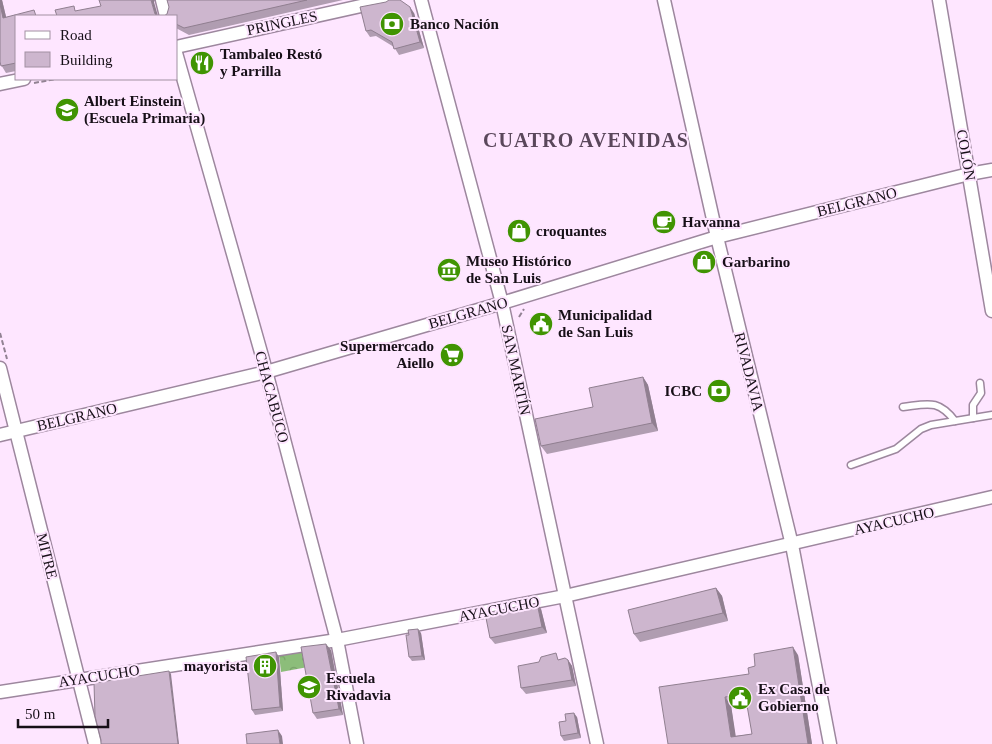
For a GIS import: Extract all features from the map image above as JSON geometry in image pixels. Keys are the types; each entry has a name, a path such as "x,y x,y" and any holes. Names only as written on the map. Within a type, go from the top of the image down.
{"street":[{"path":"162,0 166,15"},
{"name":"PRINGLES","path":"178,47 388,0"},
{"name":"SAN MARTÍN","path":"421,0 502,303 597,744"},
{"name":"RIVADAVIA","path":"664,0 717,237 792,545 830,744"},
{"name":"COLÓN","path":"939,0 992,311"},
{"name":"CHACABUCO","path":"178,60 266,372 337,640 357,744"},
{"path":"0,84 19,80"},
{"name":"BELGRANO","path":"0,435 266,372 502,303 717,237 969,174 992,170"},
{"name":"MITRE","path":"0,368 95,744"},
{"name":"AYACUCHO","path":"0,692 337,640 565,596 792,545 992,497"}],"lane":[{"path":"973,418 973,405 981,393 980,383"},
{"path":"903,406 937,404 948,412 955,421"},
{"path":"851,465 896,450 921,429 931,425 992,415"}],"green space":[{"path":"305,652 308,667 281,672 279,654"}],"building":[{"path":"99,0 151,0 156,15 57,15 55,10 74,6 75,11 101,6"},
{"path":"167,0 307,0 184,28 178,25 178,15 166,15 169,7"},
{"name":"Banco Nación","path":"389,0 400,0 410,7 420,42 394,49 392,42 371,30 366,31 360,7"},
{"path":"0,4 3,18 34,10 36,15 15,15 15,63 1,66"},
{"path":"643,377 652,423 541,446 535,419 593,407 589,388"},
{"path":"716,588 723,613 634,634 628,610"},
{"path":"537,603 542,627 490,638 485,613"},
{"path":"418,629 422,656 409,657 406,635 409,635 408,630"},
{"path":"326,644 339,709 313,713 301,647"},
{"name":"Ex Casa de Gobierno","path":"793,647 808,744 668,744 659,687 749,674 748,668 755,666 754,654","holes":["745,694 752,734 731,737 725,697"]},
{"path":"276,652 280,707 252,710 246,657"},
{"path":"556,653 558,660 565,658 568,660 572,680 521,688 518,666 539,662 541,657"},
{"path":"169,671 178,744 101,744 95,716 94,683"},
{"path":"574,713 578,733 561,736 559,722 566,721 565,714"},
{"path":"278,730 280,744 247,744 246,734"}],"place":[{"name":"Banco Nación","path":"392,24"},
{"name":"Tambaleo Restó y Parrilla","path":"202,63"},
{"name":"Albert Einstein (Escuela Primaria)","path":"67,110"},
{"name":"Havanna","path":"664,222"},
{"name":"croquantes","path":"519,231"},
{"name":"Garbarino","path":"704,262"},
{"name":"Museo Histórico de San Luis","path":"449,270"},
{"name":"Municipalidad de San Luis","path":"541,324"},
{"name":"Supermercado Aiello","path":"452,355"},
{"name":"ICBC","path":"719,391"},
{"name":"mayorista","path":"265,666"},
{"name":"Escuela Rivadavia","path":"309,687"},
{"name":"Ex Casa de Gobierno","path":"740,698"}],"district":[{"name":"CUATRO AVENIDAS","path":"586,140"}]}
